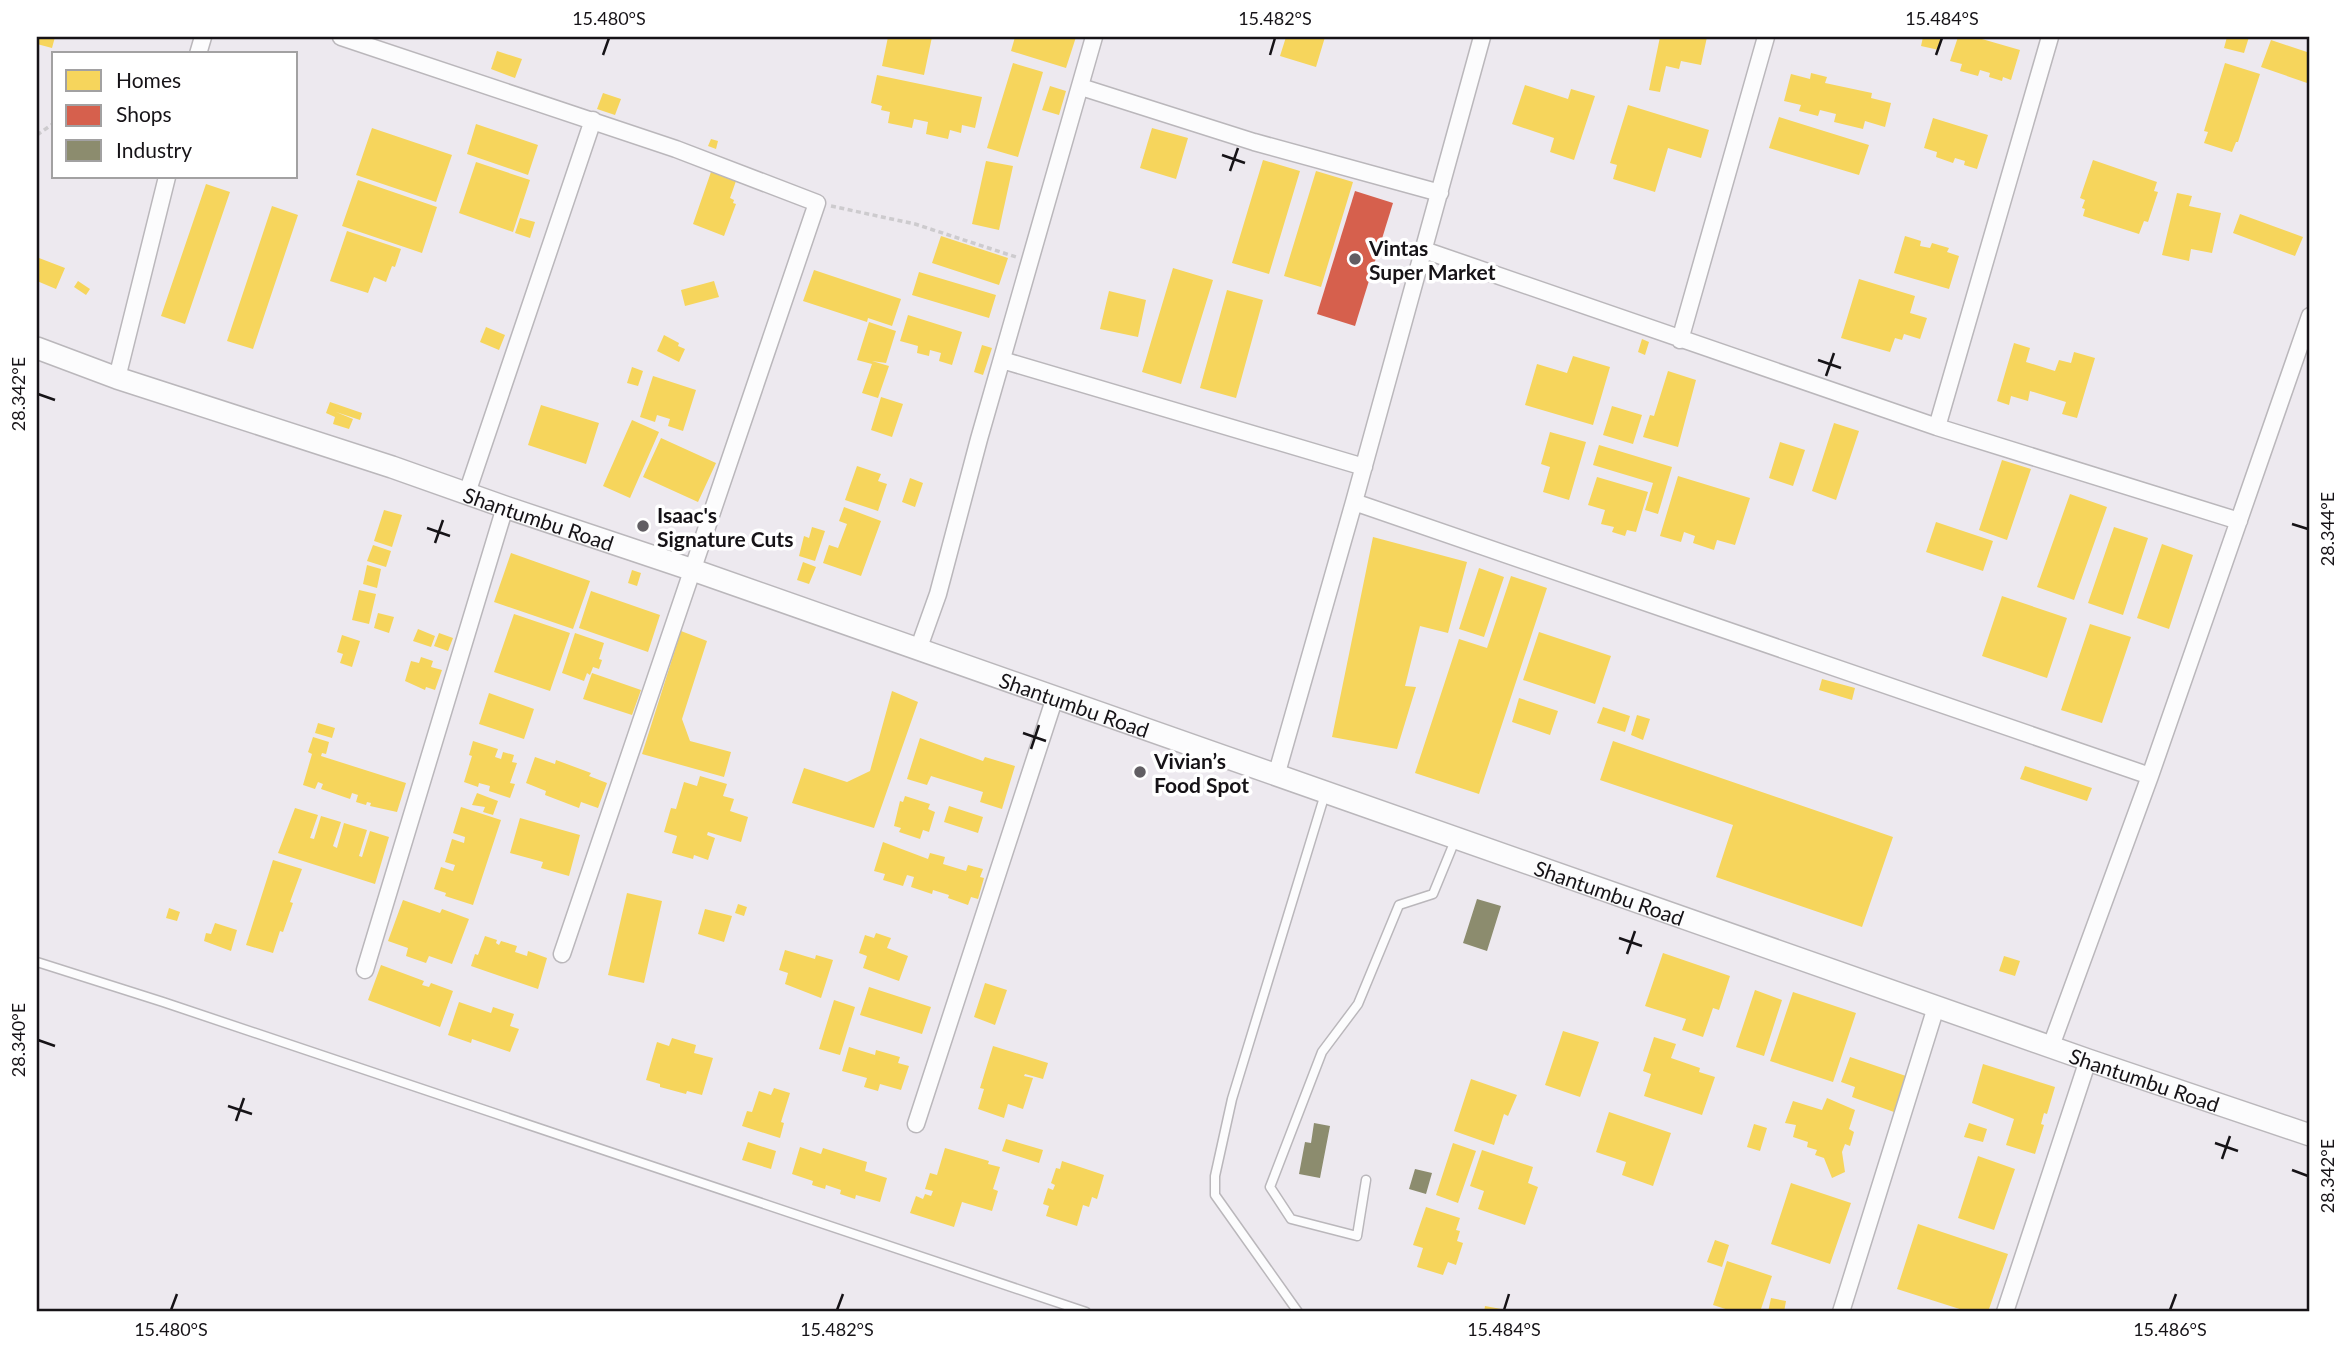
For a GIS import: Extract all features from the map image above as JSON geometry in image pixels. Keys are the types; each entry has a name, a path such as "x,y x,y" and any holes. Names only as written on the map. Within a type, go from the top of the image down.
{"street":[{"path":"341,37 593,120 817,203 729,455 693,570 562,954"},
{"path":"918,650 938,594 1094,37"},
{"path":"1276,776 1482,37"},
{"path":"1680,340 1766,37"},
{"path":"1937,427 2050,37"},
{"path":"1081,87 1254,142 1440,193"},
{"path":"467,493 593,120"},
{"path":"117,378 167,178"},
{"path":"1424,250 1937,427 2239,521"},
{"path":"2051,1046 2150,776 2310,316"},
{"name":"Shantumbu Road","path":"37,348 117,378 693,570 1936,1007 2310,1135"},
{"path":"1002,360 1364,467"},
{"path":"1354,502 2150,776"},
{"path":"365,970 505,507"},
{"path":"916,1124 1055,697"},
{"path":"1840,1312 1936,1007"},
{"path":"2005,1312 2088,1060"}],"lane":[{"path":"1297,1312 1215,1195 1215,1176 1232,1099 1325,793"},
{"path":"1366,1180 1357,1236 1291,1219 1270,1187 1322,1052 1358,1004 1399,905 1433,894 1456,838"},
{"path":"37,962 176,1006 1086,1312"}],"path":[{"path":"37,135 52,124"},
{"path":"817,203 915,224 1031,262"}],"building: Homes":[{"path":"37,37 55,37 52,48 37,44"},
{"path":"888,37 932,37 924,75 882,66"},
{"path":"1015,37 1076,37 1066,68 1011,51"},
{"path":"1286,37 1325,37 1316,67 1280,56"},
{"path":"1660,37 1707,37 1701,65 1681,61 1679,69 1666,66 1660,92 1649,90"},
{"path":"1923,37 1942,37 1939,50 1921,46"},
{"path":"1958,37 1975,37 2020,50 2011,80 2003,77 2002,81 1989,77 1990,73 1980,70 1978,76 1960,71 1962,64 1950,61"},
{"path":"2227,37 2249,37 2244,53 2224,48"},
{"path":"2271,40 2310,53 2310,84 2261,67"},
{"path":"497,51 522,59 515,78 491,69"},
{"path":"1013,63 1043,72 1018,157 987,148"},
{"path":"2225,63 2260,74 2238,142 2232,152 2204,143 2208,132 2204,131"},
{"path":"1811,73 1827,77 1825,83 1872,93 1871,98 1891,103 1885,127 1865,121 1863,129 1834,122 1836,114 1820,110 1818,116 1799,111 1801,105 1784,101 1791,74 1810,79"},
{"path":"877,75 982,97 975,128 962,125 961,133 950,130 948,139 926,134 928,122 914,119 912,128 888,123 890,112 871,103"},
{"path":"1525,85 1568,99 1571,89 1595,96 1574,160 1550,152 1554,138 1512,124"},
{"path":"1050,86 1066,91 1059,115 1042,110"},
{"path":"603,93 621,99 615,115 597,109"},
{"path":"1628,105 1709,130 1701,158 1668,148 1655,192 1613,179 1617,165 1610,163"},
{"path":"1779,117 1869,145 1859,175 1769,148"},
{"path":"1933,118 1988,135 1977,169 1964,165 1965,161 1955,158 1953,163 1936,157 1937,152 1924,148"},
{"path":"476,124 538,145 528,175 467,154"},
{"path":"372,128 452,155 436,202 356,175"},
{"path":"1152,128 1188,138 1176,179 1140,168"},
{"path":"711,139 718,141 716,149 708,146"},
{"path":"1263,160 1300,171 1269,274 1232,263"},
{"path":"2093,160 2157,182 2154,191 2158,192 2148,222 2144,221 2139,234 2083,216 2085,200 2080,198"},
{"path":"986,161 1013,166 999,230 972,224"},
{"path":"476,162 530,180 513,232 459,213"},
{"path":"1316,171 1353,182 1321,287 1284,276"},
{"path":"711,172 736,181 730,198 736,204 724,236 693,224"},
{"path":"358,180 437,207 422,253 342,226"},
{"path":"206,184 230,192 185,324 161,316"},
{"path":"2177,193 2192,196 2189,206 2221,213 2212,253 2191,249 2189,261 2162,255"},
{"path":"272,206 298,215 253,349 227,341"},
{"path":"2240,214 2303,237 2295,256 2233,233"},
{"path":"520,218 535,222 530,238 515,233"},
{"path":"347,231 401,249 386,282 374,277 368,293 330,281"},
{"path":"941,236 1008,258 999,285 932,263"},
{"path":"1905,236 1921,241 1920,246 1930,248 1932,243 1949,248 1947,252 1959,256 1949,289 1894,273"},
{"path":"39,258 65,268 56,289 37,281"},
{"path":"1173,268 1213,280 1181,384 1142,372"},
{"path":"814,270 901,299 892,326 868,318 867,322 803,301"},
{"path":"919,272 996,295 989,318 912,295"},
{"path":"1859,279 1915,296 1910,313 1927,318 1920,339 1904,334 1902,340 1895,338 1890,352 1841,338"},
{"path":"78,281 90,289 86,295 74,287"},
{"path":"714,281 719,297 685,306 681,290"},
{"path":"1227,290 1263,300 1236,398 1200,388"},
{"path":"1109,291 1146,300 1138,337 1100,329"},
{"path":"908,315 962,332 952,365 939,361 941,353 930,350 929,356 917,353 918,346 900,341"},
{"path":"869,322 896,331 886,363 872,361 889,366 878,398 862,393 872,364 857,360"},
{"path":"486,327 505,335 499,350 480,342"},
{"path":"664,335 685,349 679,362 657,351"},
{"path":"1642,339 1649,342 1645,355 1638,352"},
{"path":"2014,343 2030,348 2026,362 2055,371 2059,360 2071,363 2074,352 2095,358 2077,418 2062,414 2066,402 2030,391 2028,401 2011,396 2009,405 1997,401"},
{"path":"982,345 992,348 983,375 974,372"},
{"path":"1573,356 1610,367 1593,425 1525,405 1537,364 1567,373"},
{"path":"632,367 643,371 638,386 627,383"},
{"path":"1668,371 1696,380 1678,447 1643,437 1650,415 1654,416"},
{"path":"653,376 696,390 683,431 668,426 670,419 657,415 655,422 640,417"},
{"path":"881,397 903,404 892,437 871,430"},
{"path":"330,402 362,413 360,420 336,412 353,419 349,429 333,424 335,417 326,413"},
{"path":"541,405 599,423 586,464 528,445"},
{"path":"1612,406 1642,415 1633,444 1603,435"},
{"path":"632,420 659,432 630,498 603,486"},
{"path":"1834,423 1859,431 1836,500 1812,491"},
{"path":"1550,432 1586,442 1569,500 1543,492 1550,467 1541,464"},
{"path":"661,438 716,463 698,502 643,477"},
{"path":"1780,442 1805,450 1793,486 1769,478"},
{"path":"1599,445 1672,467 1658,514 1645,510 1653,483 1593,465"},
{"path":"2002,460 2031,469 2007,540 1979,530"},
{"path":"857,466 881,474 878,481 887,484 878,511 845,500"},
{"path":"1678,476 1750,498 1735,545 1717,540 1714,550 1693,543 1695,536 1684,532 1681,542 1660,536"},
{"path":"1597,477 1648,492 1636,532 1627,530 1625,536 1612,532 1614,527 1601,524 1605,510 1588,505"},
{"path":"910,478 923,483 915,507 902,502"},
{"path":"2070,494 2107,507 2074,600 2037,587"},
{"path":"844,507 881,521 861,576 823,563 829,545 838,548 847,524 839,521"},
{"path":"384,510 402,515 392,547 374,541"},
{"path":"1936,522 1993,541 1983,571 1926,552"},
{"path":"812,527 825,531 815,561 799,556 804,536 809,538"},
{"path":"2114,527 2148,538 2123,615 2088,603"},
{"path":"1373,537 1467,562 1448,633 1420,626 1405,686 1416,687 1397,749 1332,737"},
{"path":"2162,544 2193,555 2169,629 2137,618"},
{"path":"373,545 391,551 386,567 367,561"},
{"path":"511,553 590,581 573,629 494,602"},
{"path":"803,562 816,567 809,584 797,580"},
{"path":"367,565 381,569 377,588 363,584"},
{"path":"1479,568 1504,577 1484,637 1459,629"},
{"path":"632,570 641,573 637,586 628,583"},
{"path":"1511,576 1547,588 1479,794 1415,773 1459,639 1487,648"},
{"path":"359,590 376,594 369,624 352,620"},
{"path":"591,591 660,615 648,652 579,628"},
{"path":"2002,596 2067,618 2047,678 1982,656"},
{"path":"378,613 394,617 389,633 374,628"},
{"path":"514,614 570,633 550,691 494,672"},
{"path":"2090,624 2131,637 2102,723 2061,710"},
{"path":"418,629 435,636 431,647 413,641"},
{"path":"681,631 707,641 682,719 690,741 731,752 724,777 642,754"},
{"path":"1539,632 1611,656 1595,704 1523,680"},
{"path":"439,633 453,638 448,651 434,646"},
{"path":"575,633 604,643 599,669 593,667 584,681 562,673"},
{"path":"342,635 360,641 352,667 340,663 343,654 337,652"},
{"path":"421,657 433,661 431,667 442,670 435,690 426,687 425,690 405,681 411,661 419,663"},
{"path":"592,673 641,690 632,715 583,699"},
{"path":"1822,679 1855,688 1852,700 1819,690"},
{"path":"892,691 918,702 874,828 792,803 804,768 847,782 870,771"},
{"path":"489,693 534,709 524,739 479,724"},
{"path":"1519,698 1558,711 1550,735 1512,722"},
{"path":"1603,707 1630,716 1625,732 1597,723"},
{"path":"1637,715 1650,719 1643,740 1631,735"},
{"path":"318,723 335,728 332,738 315,733"},
{"path":"313,737 329,742 326,754 322,753 321,756 406,783 397,812 370,806 371,803 367,802 366,805 356,802 358,795 352,793 350,799 321,789 323,784 318,782 315,789 303,785 312,754 308,752"},
{"path":"920,738 983,761 985,757 1015,766 1002,809 980,802 983,792 931,776 927,785 907,779"},
{"path":"473,741 498,749 495,757 501,759 503,752 514,755 512,762 517,763 510,783 515,784 510,798 489,791 490,786 479,783 478,787 464,782 472,756 469,755"},
{"path":"1613,741 1893,837 1862,927 1716,877 1733,825 1600,780"},
{"path":"535,757 555,764 556,760 591,773 589,776 607,783 598,808 581,802 579,808 545,795 546,791 526,783"},
{"path":"2025,766 2092,788 2087,801 2020,779"},
{"path":"700,776 727,784 723,796 734,799 730,811 748,817 741,842 708,832 707,835 715,838 708,860 694,855 693,859 672,853 677,836 664,832 671,808 676,809 684,782 697,786"},
{"path":"477,793 498,801 493,815 483,812 485,807 472,805"},
{"path":"905,796 930,804 928,809 935,812 929,832 923,830 920,839 899,832 901,828 894,826 900,801 903,802"},
{"path":"949,806 983,817 978,833 944,822"},
{"path":"461,807 501,820 473,905 445,896 446,893 434,889 441,867 453,871 455,865 445,862 452,839 464,843 465,837 453,833"},
{"path":"295,808 318,815 310,838 314,839 321,816 341,822 333,846 337,848 344,823 367,830 359,856 362,857 370,831 389,837 375,884 278,853"},
{"path":"520,818 580,835 569,876 541,868 543,862 510,853"},
{"path":"883,842 928,859 930,853 945,857 943,864 966,871 968,865 983,869 980,877 984,878 978,899 971,897 968,905 948,898 949,895 933,890 932,894 911,887 914,877 907,875 903,886 883,880 885,874 874,871"},
{"path":"273,860 302,869 283,932 280,931 273,953 246,945"},
{"path":"627,893 662,901 644,983 608,975"},
{"path":"403,900 440,913 442,909 469,919 452,964 429,956 426,963 406,956 408,948 388,941"},
{"path":"738,904 747,907 744,916 735,913"},
{"path":"169,908 180,912 177,921 166,918"},
{"path":"705,909 732,916 724,942 698,934"},
{"path":"215,923 237,930 231,951 204,941 206,933 211,934"},
{"path":"876,933 891,938 887,948 908,956 899,981 863,968 867,956 859,953 865,935 874,938"},
{"path":"485,936 497,940 499,945 501,941 517,946 515,952 527,956 528,951 547,958 538,989 471,966"},
{"path":"785,950 815,959 816,955 833,960 821,998 785,984 788,973 779,970"},
{"path":"1663,953 1730,976 1719,1010 1713,1008 1703,1037 1682,1030 1686,1019 1645,1006"},
{"path":"2004,956 2020,961 2015,976 1999,971"},
{"path":"381,965 424,981 422,985 429,987 431,983 453,991 440,1027 368,1000"},
{"path":"985,983 1007,990 995,1025 974,1017"},
{"path":"869,987 931,1007 922,1034 860,1015"},
{"path":"1755,990 1782,1000 1764,1056 1736,1047"},
{"path":"1793,992 1856,1013 1833,1082 1770,1061"},
{"path":"834,1000 855,1007 840,1055 819,1049"},
{"path":"459,1002 491,1013 493,1007 514,1014 510,1026 519,1029 510,1052 472,1039 471,1043 448,1035"},
{"path":"1563,1031 1599,1042 1580,1097 1545,1085"},
{"path":"1654,1037 1676,1044 1671,1058 1700,1068 1699,1072 1715,1077 1702,1115 1644,1096 1651,1074 1643,1071"},
{"path":"672,1038 696,1045 694,1053 713,1058 702,1095 687,1091 686,1094 646,1080 657,1042 669,1046"},
{"path":"993,1046 1048,1063 1043,1079 1025,1074 1024,1076 1033,1078 1023,1109 1008,1104 1004,1118 978,1109 984,1089 980,1088"},
{"path":"849,1047 875,1055 876,1050 900,1057 898,1063 909,1066 901,1090 880,1084 878,1091 864,1087 867,1078 842,1071"},
{"path":"1850,1057 1906,1076 1894,1112 1852,1097 1855,1087 1841,1082"},
{"path":"1983,1064 2055,1087 2047,1114 2044,1113 2041,1124 2044,1125 2035,1154 2006,1145 2014,1119 1972,1103"},
{"path":"1471,1079 1517,1095 1508,1116 1504,1114 1494,1145 1454,1131"},
{"path":"774,1088 790,1093 781,1122 784,1123 780,1138 742,1126 747,1111 752,1112 759,1091 771,1095"},
{"path":"1827,1098 1855,1110 1849,1129 1854,1132 1850,1146 1845,1144 1842,1152 1845,1172 1832,1178 1824,1158 1815,1155 1817,1150 1807,1147 1808,1142 1793,1137 1796,1125 1785,1123 1793,1101 1822,1110"},
{"path":"1609,1112 1671,1133 1653,1186 1622,1175 1626,1162 1596,1152"},
{"path":"1969,1123 1987,1129 1983,1142 1964,1137"},
{"path":"1754,1124 1767,1128 1760,1151 1747,1147"},
{"path":"1006,1139 1043,1150 1039,1163 1002,1151"},
{"path":"748,1142 776,1151 771,1169 742,1160"},
{"path":"1453,1143 1476,1151 1458,1203 1436,1195"},
{"path":"800,1147 821,1154 823,1148 867,1162 865,1171 887,1178 880,1202 856,1195 855,1199 840,1194 841,1190 826,1185 825,1189 812,1185 813,1181 792,1174"},
{"path":"945,1148 1000,1167 993,1189 998,1191 992,1211 962,1202 954,1227 910,1213 916,1196 923,1199 925,1194 931,1196 933,1191 925,1189 930,1173 937,1175"},
{"path":"1482,1150 1533,1167 1528,1183 1538,1187 1525,1225 1478,1209 1484,1191 1470,1186"},
{"path":"1978,1156 2015,1169 1994,1230 1958,1218"},
{"path":"1062,1161 1104,1175 1097,1199 1092,1197 1089,1207 1083,1205 1077,1226 1046,1216 1049,1206 1043,1204 1048,1188 1053,1190 1055,1185 1051,1183 1056,1168 1060,1169"},
{"path":"1791,1183 1851,1203 1830,1264 1771,1244"},
{"path":"1426,1207 1460,1218 1456,1230 1460,1231 1457,1241 1463,1243 1456,1265 1448,1262 1443,1275 1417,1267 1423,1248 1413,1245"},
{"path":"1918,1224 2008,1254 1988,1312 1969,1312 1897,1289"},
{"path":"1715,1240 1729,1245 1722,1267 1707,1262"},
{"path":"1727,1261 1772,1276 1760,1312 1735,1312 1713,1305"},
{"path":"1771,1298 1786,1301 1784,1312 1768,1312"},
{"path":"1485,1306 1512,1311 1512,1312 1484,1312"}],"building: Shops":[{"name":"Vintas Super Market","path":"1355,191 1393,203 1355,326 1317,314"}],"building: Industry":[{"path":"1477,899 1501,906 1487,951 1463,943"},
{"path":"1314,1123 1330,1126 1320,1178 1299,1174 1305,1142 1311,1143"},
{"path":"1415,1169 1432,1173 1426,1194 1409,1189"}],"place":[{"name":"Vintas Super Market","path":"1355,259"},
{"name":"Isaac's Signature Cuts","path":"643,526"},
{"name":"Vivian’s Food Spot","path":"1140,772"}]}
